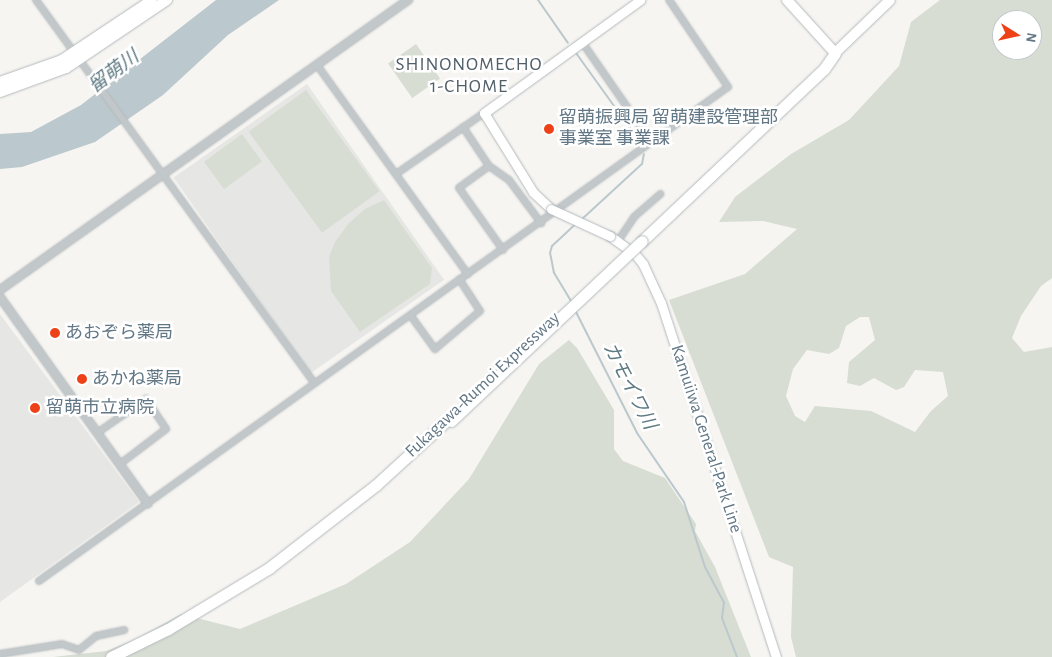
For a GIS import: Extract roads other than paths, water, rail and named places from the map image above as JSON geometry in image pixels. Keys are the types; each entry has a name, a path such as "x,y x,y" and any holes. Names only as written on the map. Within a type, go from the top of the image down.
{"highway":[{"path":"0,82 77,57 152,0"},
{"path":"0,92 77,57 167,0"},
{"path":"787,0 836,54 890,0"},
{"name":"Fukagawa-Rumoi Expressway","path":"111,657 168,629 269,568 376,486 450,419 836,54"},
{"name":"Fukagawa-Rumoi Expressway","path":"127,657 223,605 317,542 374,496 450,419"}],"main road":[{"path":"484,112 640,0"},
{"name":"Kamuiiwa General-Park Line","path":"484,112 533,192 551,209 614,239 643,264 661,303 776,657"}],"street":[{"path":"36,0 314,383"},
{"path":"0,290 408,0"},
{"path":"39,581 314,383 411,316 459,279 541,223 650,140 663,135 728,87 669,0"},
{"path":"582,42 650,140"},
{"path":"317,64 468,274"},
{"path":"396,174 484,112"},
{"path":"463,127 489,166 510,180 541,223"},
{"path":"489,166 459,188 502,250"},
{"path":"614,239 634,217 660,194"},
{"path":"411,316 435,349 480,311 459,279"},
{"path":"0,297 148,504"},
{"path":"97,433 146,399 166,429 120,464"},
{"path":"0,654 62,644 79,650 96,636 124,630"}],"waterway":[{"name":"カモイワ川","path":"538,0 568,43"},
{"name":"カモイワ川","path":"576,53 637,138"},
{"name":"カモイワ川","path":"581,220 642,164 644,154"},
{"name":"カモイワ川","path":"571,301 554,273 550,253 552,246 576,224"},
{"name":"カモイワ川","path":"575,310 637,433 684,502 705,567 724,602 722,618 737,657"}],"place":[{"name":"留萌振興局 留萌建設管理部 事業室 事業課","path":"549,129"},
{"name":"あおぞら薬局","path":"55,333"},
{"name":"あかね薬局","path":"82,379"},
{"name":"留萌市立病院","path":"35,408"}],"district":[{"name":"SHINONOMECHO 1-CHOME","path":"469,76"}],"water label":[{"name":"留萌川","path":"114,72"}]}
